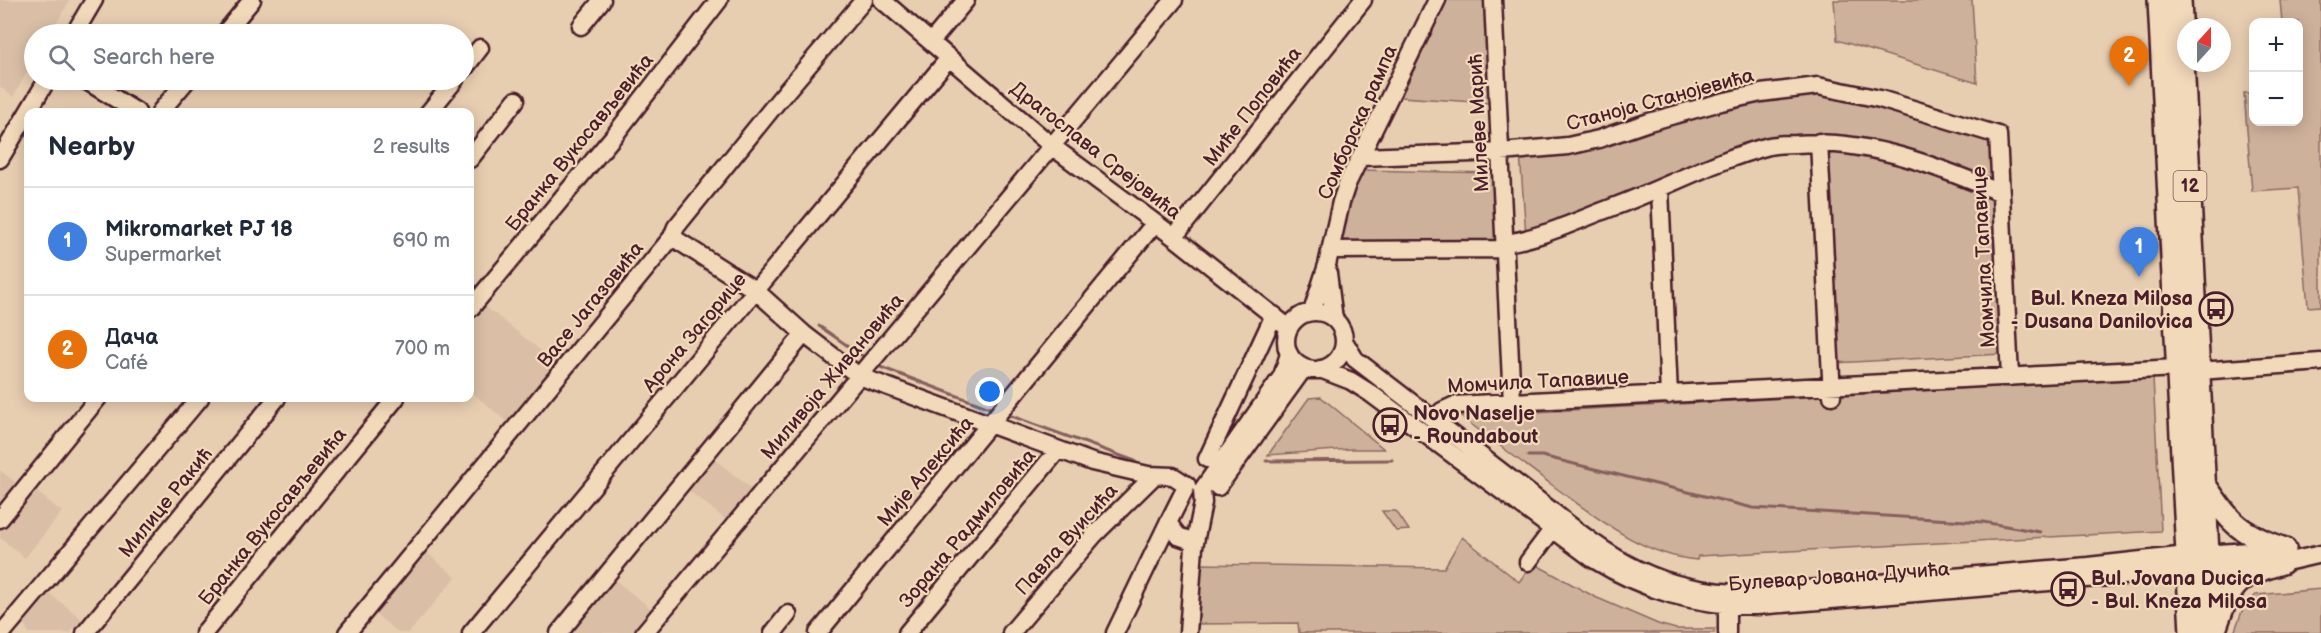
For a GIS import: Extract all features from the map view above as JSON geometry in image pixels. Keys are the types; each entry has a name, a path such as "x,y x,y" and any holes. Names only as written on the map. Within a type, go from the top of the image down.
{"main road":[{"name":"12","path":"2159,0 2178,368 2198,562 2213,633"},
{"name":"12","path":"2180,0 2205,485 2191,633"},
{"path":"2205,485 2226,516 2241,530 2283,556 2242,579 2227,596 2213,633"}],"street":[{"path":"80,24 94,0"},
{"path":"232,24 252,0"},
{"path":"582,26 602,0"},
{"name":"Бранка Вукосављевића","path":"474,304 617,132 719,0"},
{"name":"Васе Јагазовића","path":"348,633 672,237 676,227 734,153 864,0"},
{"name":"Драгослава Срејовића","path":"882,0 1053,147 1174,237 1289,328"},
{"path":"931,42 966,0"},
{"name":"Миливоја Живановића","path":"644,633 1174,0"},
{"name":"Миће Поповића","path":"1174,237 1363,0"},
{"name":"Сомборска рампа","path":"1312,312 1341,202 1360,157 1437,0"},
{"name":"Милеве Марић","path":"1493,0 1505,246"},
{"path":"474,56 480,48"},
{"name":"Арона Загорице","path":"471,633 949,58"},
{"name":"Станоја Станојевића","path":"1360,157 1547,148 1599,139 1721,102 1761,93 1818,86 1880,99 1998,135"},
{"path":"30,108 41,90"},
{"path":"101,90 130,108"},
{"path":"163,108 179,90"},
{"path":"432,108 447,90"},
{"path":"474,154 516,100"},
{"path":"0,159 24,119"},
{"name":"Момчила Тапавице","path":"1998,135 2010,377"},
{"path":"1819,142 1832,391"},
{"path":"1328,258 1505,246 1533,238 1660,189 1722,160 1771,146 1819,142 1890,153 1943,169 2001,194"},
{"path":"1660,189 1669,395"},
{"name":"Мије Алексића","path":"818,633 1155,224"},
{"path":"672,237 755,290 804,334 867,366 998,416 1058,450 1092,462 1154,476 1173,476 1187,485 1115,633"},
{"path":"1505,246 1512,403"},
{"name":"Сомборска рампа","path":"1328,258 1334,320"},
{"path":"1312,312 1334,320 1339,326 1344,341 1339,356 1328,367 1312,369 1293,360 1286,346 1289,328 1303,315 1312,312"},
{"path":"1207,459 1274,315"},
{"path":"560,633 804,334"},
{"name":"Булевар Јована Дучића","path":"1344,341 1355,359 1584,537 1624,564 1662,580 1711,592 1726,599"},
{"path":"1188,633 1195,542 1203,503 1202,490 1282,376 1289,354"},
{"path":"2199,371 2321,362"},
{"name":"Момчила Тапавице","path":"1410,402 1447,409 1455,405 1669,395 1832,391 2010,377 2178,368"},
{"path":"1203,503 1213,494 1312,369"},
{"name":"Булевар Јована Дучића","path":"1312,369 1351,381 1370,393 1552,530 1617,573 1647,587 1685,599 1726,599 1757,593 2088,566 2320,554"},
{"path":"0,519 95,402"},
{"path":"2,633 197,402"},
{"name":"Милице Ракић","path":"85,633 274,402"},
{"name":"Бранка Вукосављевића","path":"204,633 393,402"},
{"path":"1442,426 1442,411 1447,409"},
{"name":"Зорана Радмиловића","path":"907,633 1058,450"},
{"name":"Павла Вуисића","path":"1011,633 1094,535 1154,476"},
{"path":"1168,523 1178,536 1195,542"},
{"path":"1528,562 1552,530"},
{"path":"1726,599 1727,633"},
{"path":"773,633 788,614"}],"shaded area":[{"path":"0,0 70,0 56,24 24,24 24,78 13,97 0,87"},
{"path":"1447,0 1485,0 1489,103 1401,97"},
{"path":"1834,0 1972,0 1977,83 1837,40"},
{"path":"2280,0 2321,0 2321,306 2308,307 2298,188 2252,191 2244,93 2249,93 2249,126 2303,126 2303,18 2282,18"},
{"path":"1814,90 1877,103 1995,140 1996,187 1946,164 1769,140 1526,235 1520,154 1725,105"},
{"path":"1824,147 1889,157 1997,197 2003,354 1834,363"},
{"path":"1361,170 1492,173 1496,243 1337,247"},
{"path":"485,306 559,365 510,424 474,394 474,321"},
{"path":"2153,378 2161,531 1698,556 1697,560 1657,551 1620,533 1585,510 1460,416"},
{"path":"1321,397 1384,449 1268,455 1309,398"},
{"path":"708,454 756,492 731,524 683,486"},
{"path":"0,470 20,486 0,510"},
{"path":"32,488 62,512 25,558 0,538 0,528"},
{"path":"1382,511 1396,511 1409,530 1396,531"},
{"path":"1462,537 1519,582 1533,563 1595,597 1658,624 1676,629 1714,629 1714,633 1299,633 1298,623 1195,624 1198,564 1444,568"},
{"path":"427,553 456,577 409,633 399,633 375,614"},
{"path":"610,576 654,611 637,633 565,633"},
{"path":"2321,589 2321,633 2234,633 2244,606 2256,595"},
{"path":"49,593 82,619 70,633 29,633 24,624"}],"waterway":[{"path":"819,326 867,359"},
{"path":"875,365 995,410"},
{"path":"1006,414 1135,461"},
{"path":"1528,456 1542,456 1753,508 1983,522 2040,532"},
{"path":"1266,461 1392,460"}],"place":[{"name":"Дача","path":"2129,86"},
{"name":"Mikromarket PJ 18","path":"2139,277"},
{"name":"Bul. Kneza Milosa - Dusana Danilovica","path":"2216,309"},
{"name":"Novo Naselje - Roundabout","path":"1390,425"},
{"name":"Bul. Jovana Ducica - Bul. Kneza Milosa","path":"2068,589"}]}
